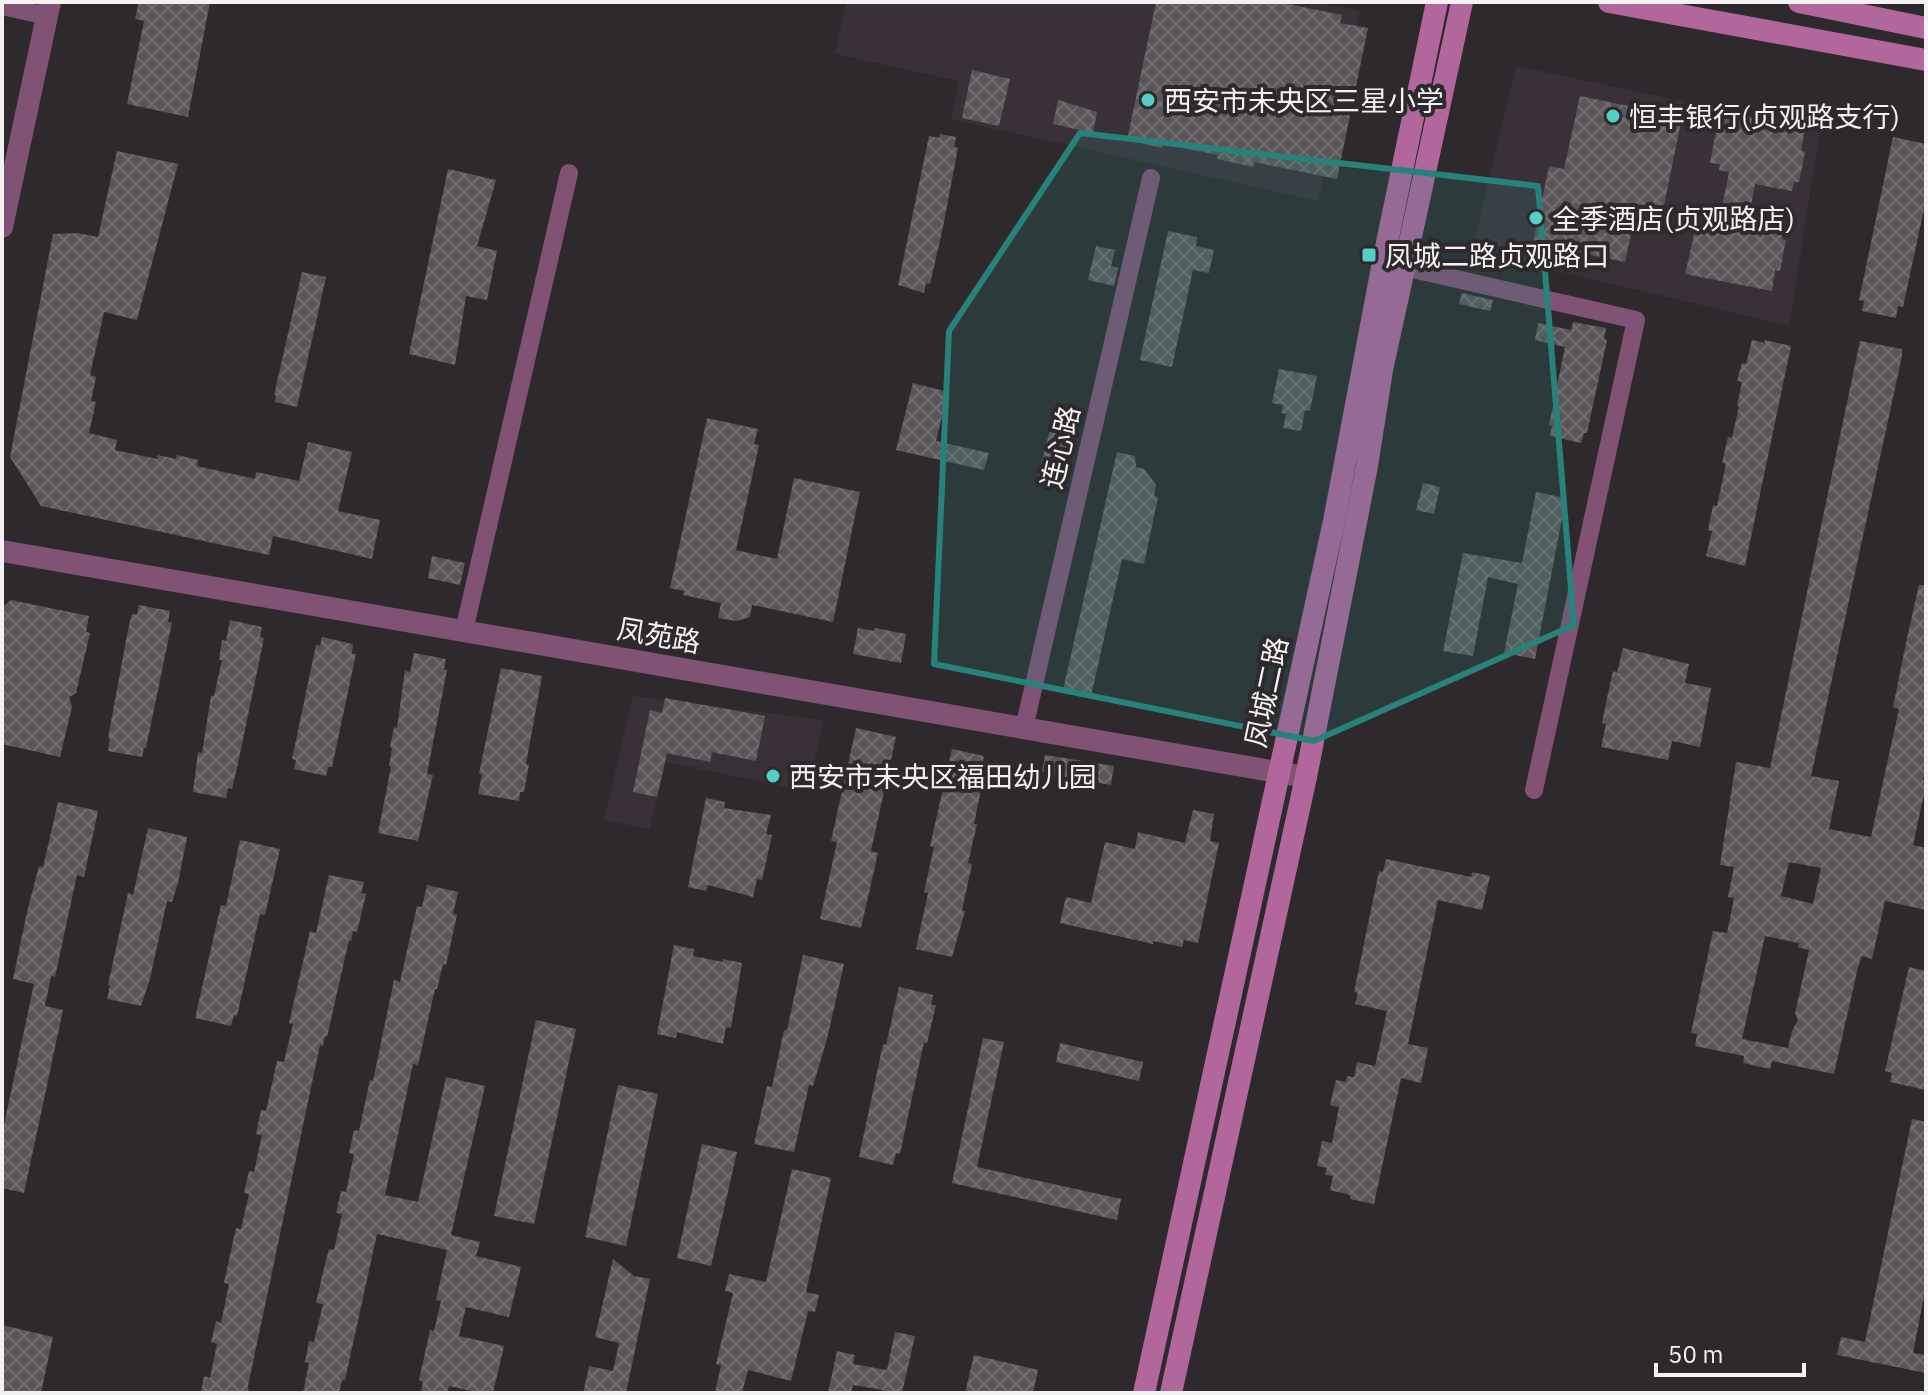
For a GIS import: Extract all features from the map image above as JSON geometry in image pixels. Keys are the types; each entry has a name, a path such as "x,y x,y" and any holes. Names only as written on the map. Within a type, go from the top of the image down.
{"main road":[{"name":"凤城二路","path":"1144,1393 1334,521 1437,2"},
{"name":"凤城二路","path":"1171,1393 1306,777 1367,466 1382,370 1462,2"},
{"path":"1609,2 1926,60"},
{"path":"1799,2 1926,28"}],"street":[{"path":"2,6 48,9 2,227"},
{"path":"464,631 569,173"},
{"name":"连心路","path":"1024,728 1151,178"},
{"path":"1404,267 1636,320 1534,790"},
{"name":"凤苑路","path":"2,551 1306,777"}],"highlighted area":[{"path":"1080,133 1538,186 1574,625 1314,741 934,664 949,331"}],"shaded area":[{"name":"西安市未央区三星小学","path":"846,2 1318,2 1360,11 1318,201 951,119 959,81 835,54"},
{"path":"1516,66 1820,130 1789,326 1472,251"},
{"name":"西安市未央区福田幼儿园","path":"633,696 824,720 807,791 666,762 649,829 604,820"}],"building":[{"path":"139,2 210,2 188,117 127,104 144,21 135,19"},
{"path":"1156,2 1278,2 1342,15 1340,23 1368,28 1337,179 1254,162 1253,167 1217,159 1218,155 1127,140"},
{"path":"972,70 1010,79 999,126 962,118"},
{"path":"1580,96 1682,117 1661,220 1635,215 1625,262 1533,243 1549,166 1564,169"},
{"path":"1058,100 1097,112 1093,133 1053,124"},
{"path":"1720,111 1805,129 1801,151 1805,152 1799,182 1794,182 1792,191 1755,184 1748,222 1784,228 1782,239 1786,240 1780,271 1775,270 1772,291 1685,274 1697,223 1707,225 1708,220 1719,222 1729,172 1719,170 1720,164 1710,163"},
{"path":"940,134 956,137 954,147 958,148 930,284 926,283 924,293 898,285 929,136 939,138"},
{"path":"1893,137 1926,144 1926,200 1903,307 1898,306 1896,318 1862,311 1864,301 1859,300"},
{"path":"117,151 178,164 137,320 104,312 90,375 96,377 91,401 96,402 89,433 117,440 115,450 157,459 158,455 176,459 177,455 198,460 197,466 255,479 256,472 299,481 308,442 352,452 338,511 380,520 372,559 273,536 269,555 41,506 10,457 53,234 78,233 98,237"},
{"path":"448,169 496,180 477,246 497,251 487,300 466,296 455,365 409,354"},
{"path":"1168,231 1197,237 1196,246 1214,250 1209,273 1193,270 1172,367 1140,360"},
{"path":"1096,246 1115,250 1111,266 1118,268 1114,286 1088,280"},
{"path":"302,272 326,277 297,407 275,402 274,395"},
{"path":"1462,293 1493,300 1490,311 1459,304"},
{"path":"1573,322 1606,328 1604,339 1607,340 1587,433 1584,433 1581,443 1550,436 1552,426 1549,425 1565,347 1535,340 1538,323 1571,330"},
{"path":"1752,340 1791,346 1745,566 1706,556 1712,531 1708,530 1713,505 1717,506 1726,464 1722,463 1728,437 1732,438 1739,406 1742,382 1737,381 1742,363 1746,364"},
{"path":"1860,341 1902,349 1811,776 1839,781 1829,829 1871,837 1899,709 1893,707 1907,638 1919,585 1926,585 1926,767 1923,780 1926,785 1913,845 1926,848 1926,910 1885,901 1872,959 1862,956 1858,967 1834,1074 1772,1061 1770,1069 1743,1063 1744,1056 1695,1046 1697,1034 1691,1033 1713,931 1727,933 1734,898 1728,897 1734,867 1720,865 1736,762 1770,768","holes":["1789,862 1821,868 1813,904 1781,896","1765,936 1799,943 1798,947 1809,950 1795,1014 1798,1020 1788,1048 1742,1039"]},
{"path":"1279,369 1317,376 1310,411 1305,410 1301,431 1283,428 1286,414 1281,413 1283,405 1272,403"},
{"path":"913,383 948,392 936,441 989,453 984,470 896,450"},
{"path":"1054,414 1079,420 1064,482 1038,476"},
{"path":"707,418 758,429 754,444 759,445 736,550 777,559 794,478 860,492 833,622 752,605 750,617 736,621 718,618 721,603 683,595 684,591 670,588"},
{"path":"1117,452 1135,456 1136,467 1144,469 1156,485 1154,496 1158,497 1144,564 1122,559 1091,696 1063,690"},
{"path":"1423,483 1440,487 1434,514 1416,510"},
{"path":"1536,492 1566,498 1535,659 1504,653 1518,584 1488,577 1473,656 1443,651 1463,553 1522,563"},
{"path":"432,556 465,563 460,585 428,578"},
{"path":"11,600 89,616 86,632 90,633 76,693 69,697 72,707 60,757 2,744 2,607"},
{"path":"139,605 170,611 168,622 172,622 142,757 108,751 128,630 132,614 137,615"},
{"path":"230,620 262,627 260,637 264,638 237,768 232,789 228,788 226,798 193,792 198,752 202,753 211,696 214,696 222,660 219,660 222,640 226,641"},
{"path":"858,628 906,634 901,663 853,654"},
{"path":"322,637 353,644 352,654 356,654 332,767 328,767 326,776 294,769 296,760 292,759 316,645 320,646"},
{"path":"1623,648 1689,664 1685,683 1711,688 1700,747 1672,741 1668,760 1601,747 1606,724 1602,723 1613,671 1617,673"},
{"path":"414,653 446,659 444,670 447,670 427,774 433,775 418,841 378,833 405,670 410,672"},
{"path":"501,668 542,676 526,764 529,765 524,792 520,792 519,801 478,794 482,774 479,774"},
{"path":"665,698 765,716 756,761 712,752 710,762 667,753 657,797 633,792 650,710 662,713"},
{"path":"856,728 896,737 871,851 878,853 861,928 820,919 837,842 831,841"},
{"path":"952,749 984,756 979,779 983,780 974,824 977,824 968,863 972,864 962,911 965,911 952,957 916,949 928,893 924,892 934,847 930,846"},
{"path":"1045,755 1114,766 1111,785 1042,771"},
{"path":"706,798 725,802 724,808 771,815 766,834 772,835 762,880 757,879 753,897 708,885 706,891 688,887"},
{"path":"58,802 98,811 84,877 77,875 55,977 51,976 45,1006 63,1010 24,1193 2,1188 2,1134 34,984 13,979 27,912 39,866 43,867"},
{"path":"1193,810 1214,814 1210,841 1219,843 1198,943 1184,940 1182,947 1153,941 1153,944 1060,923 1066,897 1091,903 1105,842 1135,849 1138,832 1185,843"},
{"path":"148,828 187,837 178,883 172,902 167,901 141,1006 107,999 128,893 133,895"},
{"path":"240,840 280,849 265,915 260,914 237,1016 234,1015 231,1026 195,1018 221,905 226,906"},
{"path":"1386,859 1471,877 1472,872 1490,876 1482,910 1438,900 1408,1044 1428,1048 1421,1083 1401,1078 1374,1204 1350,1199 1350,1195 1330,1190 1333,1176 1325,1175 1327,1168 1317,1166 1322,1141 1332,1143 1339,1107 1330,1105 1336,1080 1346,1082 1347,1076 1354,1077 1357,1062 1375,1066 1387,1011 1355,1004 1358,993 1354,992 1379,871 1383,872"},
{"path":"329,875 364,882 361,893 366,894 357,932 353,931 349,940 327,1037 323,1046 320,1045 249,1393 201,1393 204,1376 210,1378 217,1344 211,1342 216,1321 221,1323 229,1284 224,1283 233,1241 236,1228 241,1229 249,1194 244,1193 249,1171 254,1172 262,1135 256,1134 261,1110 266,1111 277,1061 284,1062 293,1024 289,1023 310,931 316,933"},
{"path":"427,885 458,892 453,914 457,915 446,965 443,964 435,989 418,1065 413,1064 385,1195 418,1202 446,1077 485,1086 451,1235 480,1242 476,1256 521,1267 509,1317 466,1307 459,1336 504,1346 493,1393 449,1386 447,1393 421,1393 423,1382 419,1380 430,1330 434,1331 441,1301 436,1300 447,1250 377,1234 345,1380 342,1380 339,1393 303,1393 309,1363 305,1362 309,1341 314,1342 323,1304 316,1303 329,1249 334,1250 342,1214 336,1213 341,1191 346,1192 354,1154 349,1153 354,1130 359,1131 394,980 400,982 417,906 422,907"},
{"path":"674,945 694,949 693,956 742,963 731,1028 726,1027 723,1044 677,1032 676,1038 657,1034"},
{"path":"803,955 844,964 827,1039 813,1086 809,1085 794,1152 754,1144 767,1086 772,1087 784,1030 787,1030"},
{"path":"1909,967 1926,971 1926,1090 1890,1082 1892,1073 1885,1071"},
{"path":"899,987 933,995 931,1005 936,1005 927,1043 924,1042 900,1154 896,1153 893,1165 859,1157 883,1044 886,1045"},
{"path":"536,1020 576,1029 534,1224 494,1216"},
{"path":"983,1038 1004,1042 977,1167 1121,1199 1117,1220 952,1183"},
{"path":"1060,1043 1143,1062 1139,1081 1056,1062"},
{"path":"618,1085 658,1094 626,1246 585,1237"},
{"path":"1912,1119 1926,1122 1926,1286 1913,1353 1926,1355 1926,1373 1837,1355 1841,1337 1865,1342"},
{"path":"702,1144 737,1152 711,1266 677,1258"},
{"path":"792,1169 831,1178 806,1292 819,1295 815,1312 808,1311 791,1381 748,1370 742,1393 715,1393 721,1365 716,1364 733,1293 725,1291 729,1274 766,1282"},
{"path":"613,1259 634,1276 650,1279 626,1393 583,1393 589,1366 613,1371 619,1343 595,1337"},
{"path":"2,1325 53,1337 41,1393 2,1393"},
{"path":"895,1332 915,1336 902,1393 882,1393 883,1390 853,1385 851,1393 828,1393 837,1351 855,1355 853,1364 887,1370"},
{"path":"974,1355 1038,1370 1033,1393 965,1393"}],"place":[{"name":"西安市未央区三星小学","path":"1148,100"},
{"name":"恒丰银行(贞观路支行)","path":"1613,116"},
{"name":"全季酒店(贞观路店)","path":"1536,218"},
{"name":"凤城二路贞观路口","path":"1369,255"},
{"name":"西安市未央区福田幼儿园","path":"773,776"}]}
